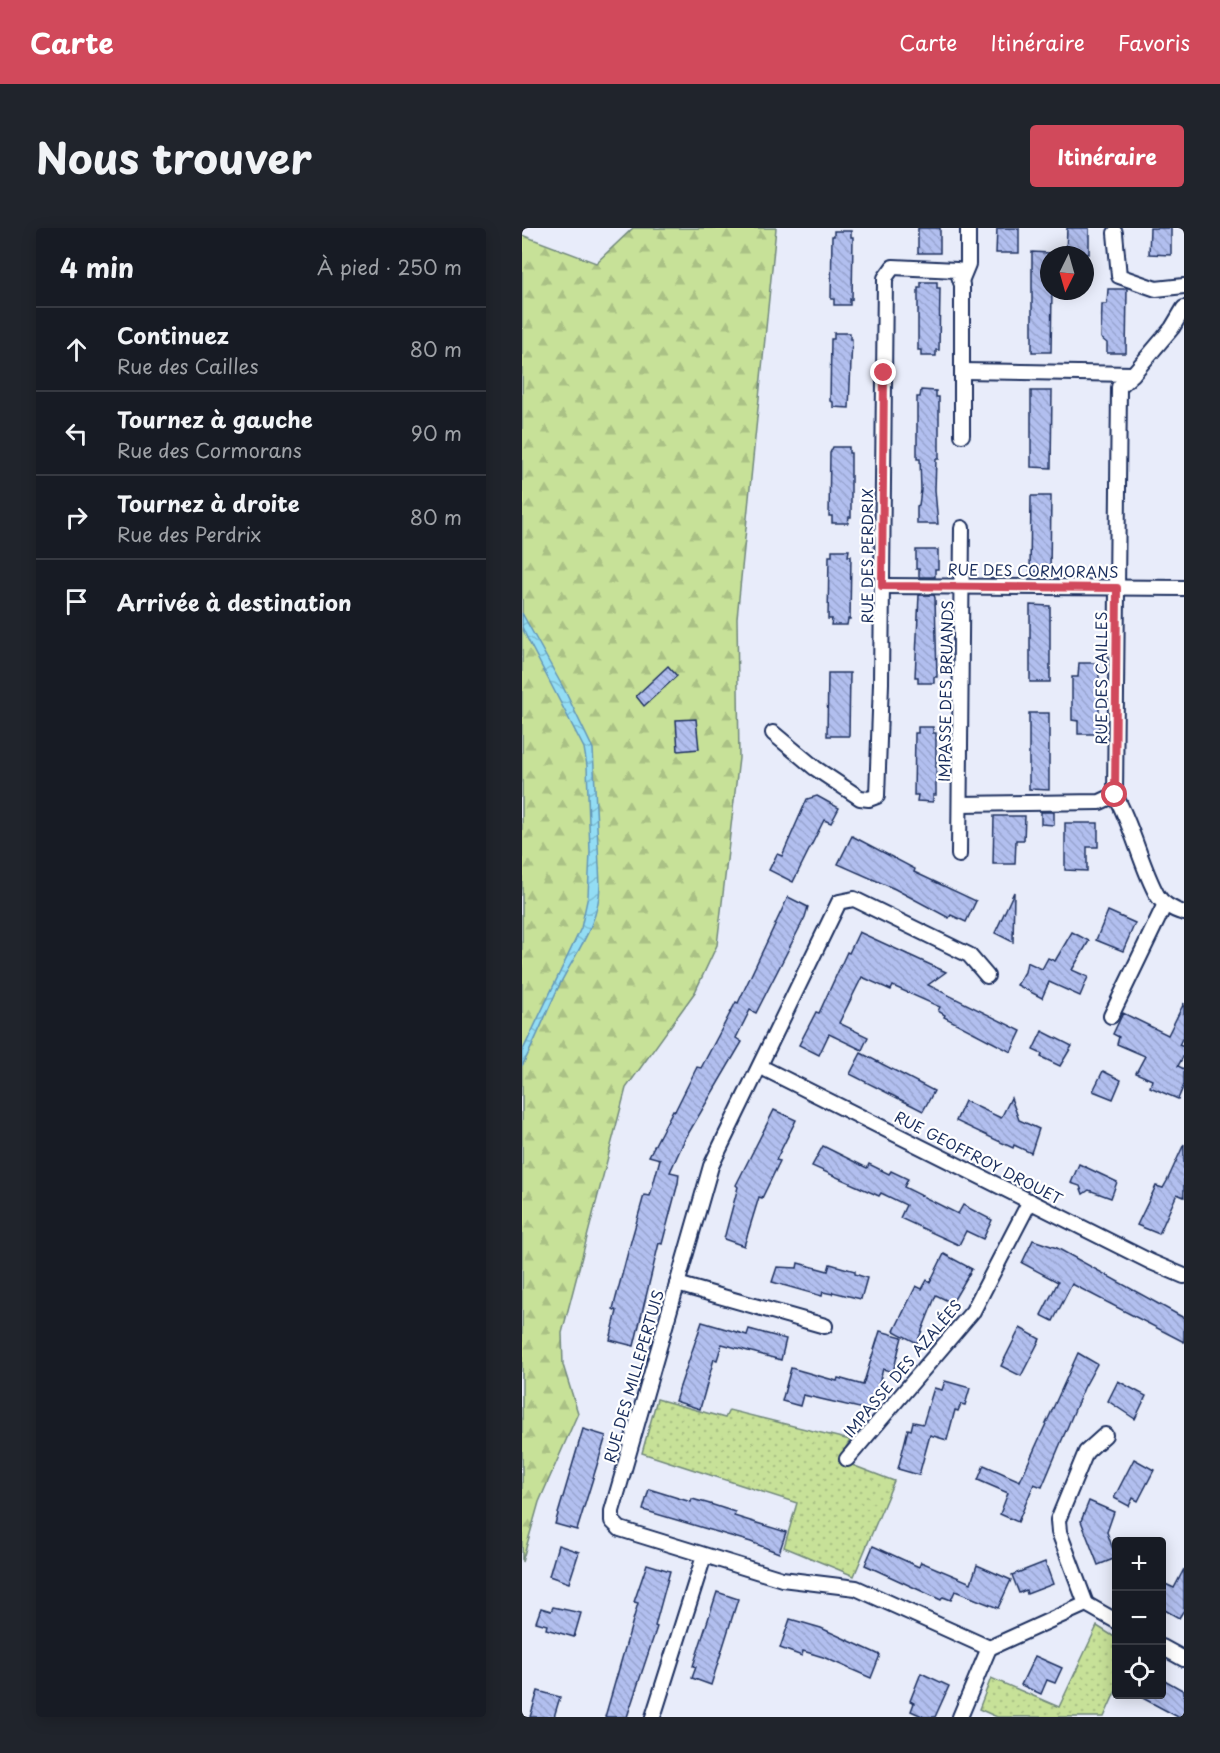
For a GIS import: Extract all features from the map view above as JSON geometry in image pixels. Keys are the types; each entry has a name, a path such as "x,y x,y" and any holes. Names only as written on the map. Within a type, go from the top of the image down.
{"street":[{"path":"962,435 961,281 968,264 968,228"},
{"path":"1115,233 1119,276 1156,289 1184,286"},
{"name":"RUE DES PERDRIX","path":"772,733 815,768 860,798 869,799 877,796 885,278 893,267 957,270 961,281"},
{"name":"RUE DES CAILLES","path":"1165,904 1158,896 1127,816 1115,795 1119,387 1172,328 1184,308"},
{"path":"962,371 1133,374"},
{"name":"IMPASSE DES BRUANDS","path":"959,855 962,528"},
{"name":"RUE DES CORMORANS","path":"882,586 1184,588"},
{"path":"960,804 1100,802 1115,795"},
{"name":"RUE DES MILLEPERTUIS","path":"987,976 969,955 854,899 839,902 711,1166 627,1456 612,1511 612,1521 620,1529 782,1579 856,1588 989,1648"},
{"path":"1111,1016 1165,904 1184,913"},
{"name":"RUE GEOFFROY DROUET","path":"760,1066 1151,1262 1183,1273"},
{"name":"IMPASSE DES AZALÉES","path":"847,1459 973,1311 1030,1201"},
{"path":"677,1284 825,1326"},
{"path":"1105,1436 1086,1452 1058,1520 1059,1532 1086,1604 1112,1620"},
{"path":"653,1717 704,1556"},
{"path":"960,1717 989,1648 1086,1604"},
{"path":"1166,1650 1184,1659"}],"green space":[{"path":"633,228 776,228 737,618 739,758 717,945 695,992 626,1088 562,1333 563,1365 578,1413 539,1502 522,1562 522,235 596,263"},
{"path":"657,1399 725,1418 729,1410 850,1440 839,1460 894,1481 854,1576 784,1547 797,1503 642,1453"},
{"path":"1097,1626 1112,1635 1112,1699 1104,1717 997,1717 979,1709 991,1678 1059,1707"}],"water":[{"path":"522,613 565,691 593,749 600,885 596,913 586,938 559,986 522,1066 522,1052 581,928 588,896 590,852 587,766 584,748 527,638 522,627"}],"building":[{"path":"918,228 940,228 940,253 918,253"},
{"path":"997,228 1019,228 1019,253 996,253"},
{"path":"1067,228 1089,228 1089,246 1066,246"},
{"path":"1150,228 1171,228 1171,255 1149,254"},
{"path":"834,231 851,231 851,237 853,237 850,305 834,305 834,299 831,299"},
{"path":"1032,252 1040,252 1040,300 1052,300 1051,352 1032,352"},
{"path":"921,282 937,282 937,288 940,288 939,350 936,350 936,356 921,356 921,350 918,350 918,288 921,288"},
{"path":"1108,289 1127,289 1126,353 1107,353 1107,343 1101,338 1102,304 1107,304"},
{"path":"834,333 850,333 850,339 852,339 849,408 833,407 833,402 830,401 831,339 834,339"},
{"path":"921,390 936,391 936,397 939,397 939,459 936,459 935,490 938,524 917,524 917,506 921,490 920,459 917,459 917,397 920,397"},
{"path":"1031,391 1052,391 1051,468 1031,467"},
{"path":"833,447 849,447 849,453 851,453 851,517 848,523 832,523 832,516 829,516 830,453"},
{"path":"1031,496 1051,496 1050,572 1030,572"},
{"path":"832,550 849,550 848,556 851,556 850,619 847,625 831,625 832,619 828,619 829,556 832,556"},
{"path":"916,550 938,550 938,569 935,569 935,577 919,577 919,569 916,569"},
{"path":"919,595 934,595 935,598 937,677 934,677 934,683 918,683 918,677 915,677"},
{"path":"1030,605 1050,606 1050,682 1030,682"},
{"path":"1079,663 1099,663 1099,734 1078,734 1078,721 1072,720 1072,677 1078,677"},
{"path":"668,666 677,676 644,706 636,696"},
{"path":"828,673 850,673 849,736 827,736"},
{"path":"1029,713 1049,713 1049,790 1029,789"},
{"path":"696,719 699,749 678,751 676,720"},
{"path":"918,727 933,727 933,733 936,733 936,795 933,795 933,802 917,801 918,795 914,795 915,733 918,733"},
{"path":"817,796 839,808 831,823 824,820 793,882 769,870 777,854 782,856 807,799"},
{"path":"1041,812 1054,812 1054,825 1041,824"},
{"path":"994,816 1025,816 1024,840 1016,840 1015,864 993,864"},
{"path":"1065,823 1098,823 1098,847 1087,847 1087,871 1065,870"},
{"path":"852,836 915,869 914,872 976,901 966,922 951,915 949,918 895,889 838,864"},
{"path":"1014,892 1013,942 995,933"},
{"path":"788,897 808,907 805,917 756,1013 750,1010 736,1038 742,1042 685,1139 670,1172 679,1174 678,1183 662,1244 659,1243 634,1346 610,1340 617,1311 613,1309 628,1252 644,1195 650,1196 660,1159 649,1156 697,1067 701,1068 736,1002 738,1003"},
{"path":"1108,911 1135,923 1123,951 1096,940"},
{"path":"859,932 946,972 928,985 1021,1031 1011,1052 944,1017 945,1015 938,1011 940,1007 893,986 891,990 862,977 839,1023 868,1037 862,1050 829,1034 819,1055 799,1045 816,1012 819,1013 847,952 849,953"},
{"path":"1072,932 1089,941 1072,970 1088,977 1080,996 1049,982 1042,998 1017,985 1025,972 1027,962 1042,969 1048,958 1055,961"},
{"path":"1184,1003 1184,1035 1179,1045 1184,1047 1184,1055 1178,1066 1184,1069 1184,1085 1178,1099 1150,1087 1152,1080 1136,1073 1145,1056 1117,1044 1119,1037 1113,1034 1123,1013 1168,1035"},
{"path":"1042,1031 1072,1046 1060,1066 1041,1057 1042,1054 1033,1050"},
{"path":"861,1053 934,1091 923,1111 850,1074"},
{"path":"1103,1071 1121,1080 1113,1099 1093,1091"},
{"path":"1011,1098 1019,1120 1039,1129 1031,1153 1014,1145 1013,1148 956,1121 965,1101 1001,1118"},
{"path":"774,1110 796,1120 776,1160 780,1161 762,1198 759,1197 744,1246 724,1239 738,1187 736,1185"},
{"path":"1184,1144 1184,1197 1177,1194 1159,1234 1137,1225 1156,1186 1163,1188"},
{"path":"823,1146 867,1168 869,1164 889,1174 891,1171 908,1179 904,1187 958,1214 963,1205 992,1220 983,1239 966,1231 959,1245 900,1218 906,1205 881,1193 879,1196 812,1166"},
{"path":"1079,1164 1117,1182 1111,1198 1089,1190 1083,1194 1080,1186 1071,1183"},
{"path":"1033,1240 1057,1248 1184,1318 1184,1342 1072,1284 1053,1321 1041,1315 1058,1282 1022,1263"},
{"path":"944,1254 972,1269 952,1303 936,1295 917,1343 894,1331 916,1286 922,1289 927,1280 930,1282"},
{"path":"798,1263 828,1271 830,1264 855,1271 855,1274 867,1278 861,1299 833,1292 832,1294 823,1292 822,1296 772,1282 777,1267 797,1268"},
{"path":"702,1322 747,1335 749,1329 786,1339 781,1360 722,1344 717,1360 714,1359 700,1409 675,1401"},
{"path":"1020,1328 1040,1339 1021,1376 1001,1366"},
{"path":"880,1331 902,1337 893,1372 883,1369 874,1401 868,1410 803,1395 800,1406 782,1401 791,1368 837,1381 838,1378 863,1385"},
{"path":"1078,1353 1097,1364 1084,1388 1042,1487 1034,1484 1018,1522 1000,1514 1008,1493 978,1480 984,1465 1020,1481"},
{"path":"945,1381 970,1388 965,1405 961,1404 958,1411 955,1410 947,1440 930,1435 919,1475 898,1469 908,1429 911,1430 913,1422 923,1424 934,1388 942,1390"},
{"path":"1118,1381 1146,1396 1135,1419 1108,1401"},
{"path":"583,1429 606,1436 577,1530 555,1524"},
{"path":"1134,1459 1154,1470 1138,1501 1133,1498 1129,1506 1114,1498"},
{"path":"649,1489 691,1502 692,1499 710,1504 735,1512 734,1516 786,1532 779,1553 751,1542 643,1510"},
{"path":"1089,1501 1114,1512 1107,1532 1112,1546 1112,1560 1098,1565 1081,1521"},
{"path":"558,1545 579,1552 569,1583 549,1576"},
{"path":"873,1546 919,1567 921,1562 971,1583 977,1565 1011,1580 998,1608 955,1591 951,1600 943,1597 941,1600 865,1565"},
{"path":"1045,1562 1053,1584 1027,1594 1026,1590 1019,1593 1012,1575"},
{"path":"647,1564 670,1571 655,1626 657,1627 627,1717 605,1717 638,1603 634,1602"},
{"path":"1184,1569 1184,1610 1179,1618 1166,1611 1166,1584 1174,1588"},
{"path":"717,1592 738,1599 711,1685 692,1678 696,1667 693,1666"},
{"path":"553,1607 581,1613 574,1637 546,1629 547,1625 536,1622 541,1608 551,1611"},
{"path":"790,1619 821,1628 880,1655 871,1678 823,1657 803,1651 802,1656 780,1648"},
{"path":"1035,1656 1062,1668 1055,1683 1047,1680 1041,1694 1021,1685"},
{"path":"921,1673 949,1686 935,1717 924,1717 911,1711 914,1703 910,1701"},
{"path":"1166,1681 1184,1691 1184,1717 1178,1717 1144,1699 1166,1699"},
{"path":"538,1691 560,1697 554,1717 530,1717"}],"route":[{"path":"884,373 882,586 1117,588 1115,795"}]}
